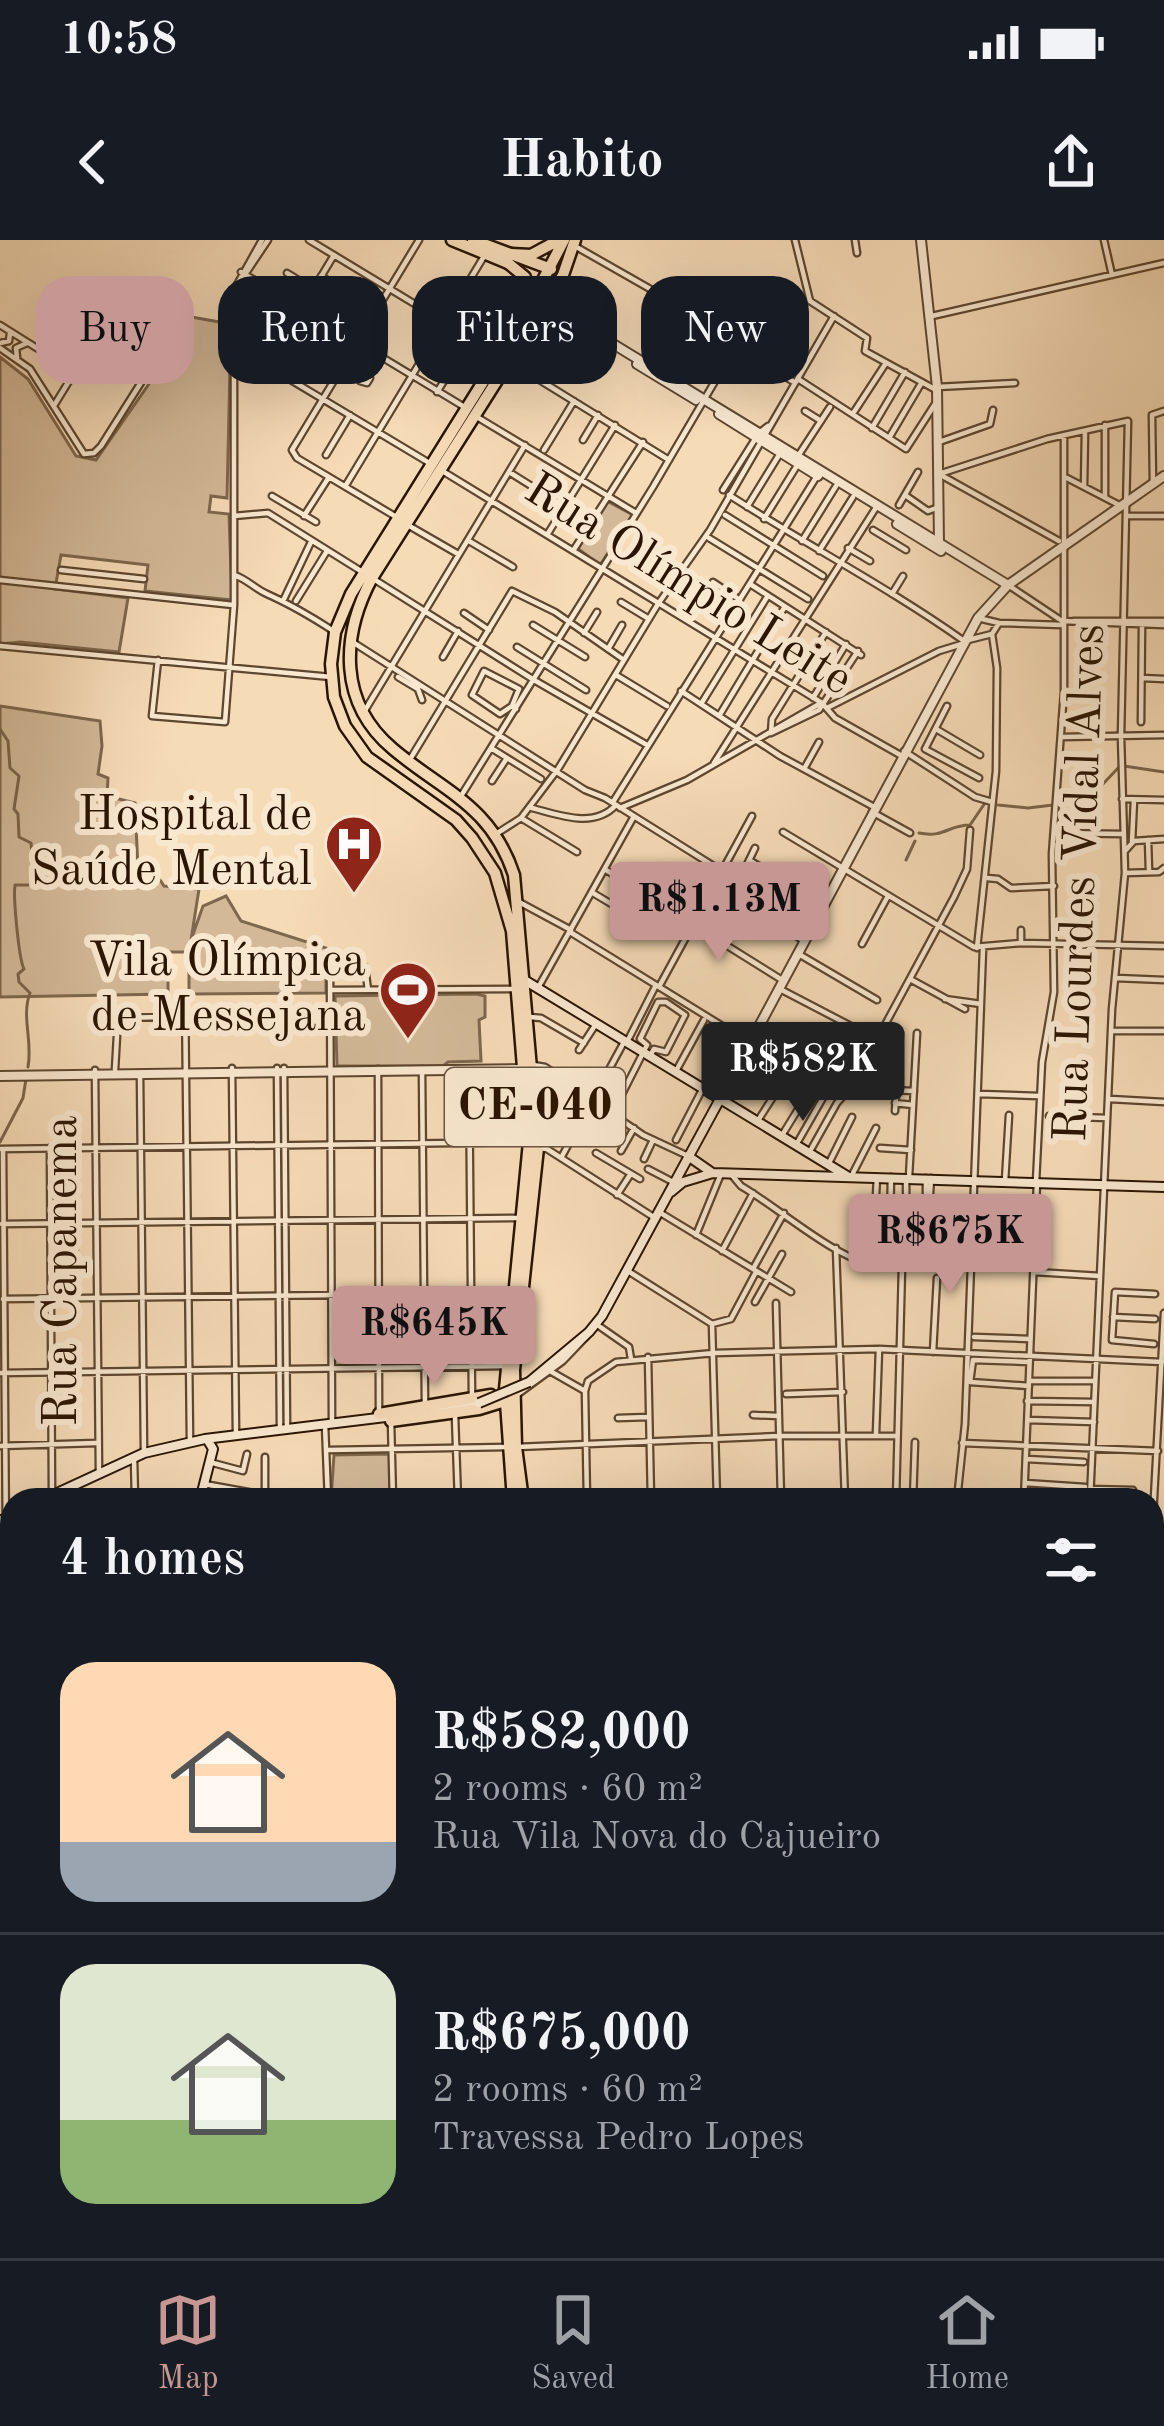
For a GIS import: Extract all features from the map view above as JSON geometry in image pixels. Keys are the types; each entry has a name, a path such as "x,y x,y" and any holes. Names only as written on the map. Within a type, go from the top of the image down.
{"main road":[{"path":"452,240 490,247"},
{"path":"473,240 552,275 568,241"},
{"path":"509,258 568,241"},
{"name":"CE-040","path":"555,276 568,241"},
{"path":"509,258 524,276"},
{"name":"CE-040","path":"486,384 335,632 331,677 338,710 352,738 385,771 447,814 482,851 503,890 527,986 534,1145 508,1396"},
{"name":"CE-040","path":"368,576 349,640 351,676 364,713 379,735 460,796 496,835 513,869 527,986 528,1067"},
{"path":"385,771 404,778 410,772 409,760"},
{"path":"447,786 432,781 424,787 447,814"},
{"name":"CE-040","path":"516,1488 507,1366 534,1145"},
{"path":"389,1417 508,1396"},
{"path":"389,1417 455,1413 508,1396"}],"street":[{"path":"240,276 266,240"},
{"path":"309,240 412,301"},
{"path":"388,290 419,240"},
{"path":"795,240 808,299 867,338 865,351 938,392 1015,383"},
{"path":"854,240 857,253"},
{"path":"921,240 938,392 935,545"},
{"path":"1104,240 1112,276"},
{"path":"568,241 641,283"},
{"path":"472,276 490,247"},
{"path":"321,276 334,255"},
{"path":"932,316 1164,263"},
{"path":"243,273 248,276"},
{"path":"287,273 292,276"},
{"path":"809,354 834,316"},
{"path":"0,325 36,349"},
{"path":"10,331 9,341 0,346 30,369 79,451 90,454 101,446 139,384"},
{"path":"17,360 16,348 27,343"},
{"path":"617,349 850,493"},
{"path":"388,363 636,513"},
{"path":"854,412 886,363"},
{"path":"872,428 905,372"},
{"path":"345,486 412,375"},
{"path":"889,438 922,382"},
{"path":"54,406 67,384"},
{"path":"158,660 152,716 218,724 227,718 234,605 233,384"},
{"name":"Rua Olímpio Leite","path":"296,384 813,698 835,718 974,797 994,803"},
{"path":"331,384 296,442 294,456 459,555"},
{"path":"437,392 442,384"},
{"path":"548,384 669,460"},
{"path":"460,796 501,734 514,707 519,689 484,671 472,695 500,714 507,713 514,707 534,680 714,384"},
{"path":"496,835 531,807 795,384"},
{"path":"803,384 854,412 906,449 938,392"},
{"path":"544,450 574,400"},
{"path":"764,519 830,407"},
{"path":"939,442 990,424 993,410"},
{"path":"805,411 821,421"},
{"path":"1153,484 1151,415 1164,411"},
{"path":"583,440 598,415"},
{"path":"326,454 350,416"},
{"name":"Rua Lourdes Vídal Alves","path":"1088,1488 1125,873 1120,736 1128,421 1105,425"},
{"path":"547,536 615,424"},
{"path":"939,474 1105,425 1105,496"},
{"path":"1084,487 1085,431"},
{"path":"1025,1488 1039,1096 1052,1015 1054,833 1062,737 1064,436"},
{"path":"761,437 798,460"},
{"path":"573,551 643,442"},
{"path":"364,713 525,445"},
{"path":"748,507 781,452"},
{"path":"509,472 565,507"},
{"path":"899,505 918,472"},
{"path":"819,473 1062,623"},
{"path":"531,807 590,820 616,805 647,745 819,473"},
{"path":"939,474 1061,545"},
{"path":"508,1396 580,1347 593,1328 978,618 1006,587 1061,545 1164,476"},
{"path":"304,516 329,477"},
{"path":"1065,477 1125,503"},
{"path":"802,541 836,486"},
{"path":"726,492 933,617 963,642"},
{"path":"819,551 850,493"},
{"path":"272,496 316,522"},
{"path":"904,496 928,511 939,507"},
{"path":"875,507 935,545"},
{"path":"714,763 875,507"},
{"path":"234,515 268,513 647,745"},
{"path":"724,515 823,575"},
{"path":"1129,516 1164,516"},
{"path":"889,540 898,525"},
{"path":"873,530 906,550"},
{"path":"709,538 808,599"},
{"path":"469,541 513,567"},
{"path":"284,599 311,542"},
{"path":"848,548 869,561"},
{"path":"296,601 327,551"},
{"path":"61,569 144,579"},
{"path":"104,593 106,575"},
{"path":"234,575 261,592 284,599 335,632"},
{"path":"892,594 903,576"},
{"path":"0,580 234,605"},
{"path":"713,582 740,600"},
{"path":"750,584 859,653 825,706"},
{"path":"409,760 512,591 555,612 625,660"},
{"path":"701,704 768,596"},
{"path":"621,602 649,619"},
{"path":"718,716 785,606"},
{"path":"700,608 726,623"},
{"path":"584,633 597,612"},
{"path":"464,613 489,630"},
{"path":"978,618 999,623 1164,623"},
{"path":"1123,622 1164,623"},
{"path":"958,1488 977,1166 980,948 994,803 998,695 992,634 999,623"},
{"path":"533,625 585,657"},
{"path":"608,649 622,625"},
{"path":"1141,722 1142,625"},
{"path":"443,657 458,631"},
{"path":"771,733 772,719 826,632"},
{"path":"616,805 670,789 771,733 939,651 992,634"},
{"path":"349,640 420,686 422,700"},
{"path":"813,698 846,644"},
{"path":"0,646 331,677"},
{"path":"518,647 586,690"},
{"path":"616,675 667,706"},
{"path":"398,677 447,699 633,818 814,922"},
{"path":"1142,679 1164,679"},
{"path":"682,691 910,833"},
{"path":"933,698 950,708 925,748 979,778"},
{"path":"936,729 980,755"},
{"path":"1062,737 1164,735"},
{"path":"804,769 819,742"},
{"path":"491,748 541,779"},
{"path":"492,781 507,758"},
{"path":"1122,799 1164,800"},
{"path":"1125,851 1132,843 1134,800"},
{"path":"561,1159 752,816"},
{"path":"521,818 577,852"},
{"path":"527,986 570,931 633,818"},
{"path":"809,1153 852,1086 967,869 970,830"},
{"path":"783,832 980,948 1021,943 1164,946"},
{"path":"1054,833 1123,834"},
{"path":"1132,843 1164,839"},
{"path":"1148,841 1149,872"},
{"path":"741,877 754,848"},
{"path":"749,860 794,886"},
{"path":"1125,873 1164,868"},
{"path":"967,869 1011,888 1054,886"},
{"path":"606,870 780,984 876,1039"},
{"path":"593,893 650,927"},
{"path":"862,944 888,896"},
{"path":"519,902 750,1043"},
{"path":"767,917 804,941"},
{"path":"1021,930 1021,943"},
{"path":"797,953 877,1000"},
{"path":"328,1488 331,967 367,968 368,990"},
{"path":"1116,978 1164,980"},
{"path":"910,979 964,1009"},
{"path":"330,990 527,986 626,1041 829,1169 850,1177 908,1178 928,1187 973,1180 1164,1187"},
{"path":"185,994 190,1442"},
{"path":"944,999 981,1004"},
{"path":"617,1104 646,1054 654,1048 664,1053 683,1012 658,1002 640,1039 646,1054"},
{"path":"116,1070 116,1019 330,1013"},
{"path":"528,1016 541,1018 581,1047 596,1024"},
{"path":"676,1072 704,1020"},
{"path":"1112,1031 1164,1031"},
{"path":"894,1098 900,1033"},
{"path":"896,1488 898,1350 917,1034"},
{"path":"95,1072 545,1067 653,1140 721,1174 836,1248 871,1264 972,1263 1100,1272"},
{"path":"378,1069 378,1366 389,1417 393,1488"},
{"path":"422,1069 425,1407"},
{"path":"469,1069 475,1401"},
{"path":"281,1070 284,1430"},
{"path":"0,1073 186,1071"},
{"path":"232,1071 235,1435"},
{"path":"795,1076 801,1071 842,1099"},
{"name":"Rua Capanema","path":"95,1072 99,1472"},
{"path":"136,1488 144,1370 140,1074"},
{"path":"757,1122 782,1083"},
{"path":"852,1086 875,1090"},
{"path":"676,1140 703,1088"},
{"path":"781,1136 811,1088"},
{"path":"894,1098 914,1091"},
{"path":"979,1094 1039,1096"},
{"path":"796,1145 824,1096"},
{"path":"894,1098 913,1105"},
{"path":"1110,1100 1164,1102"},
{"path":"1005,1181 1009,1115"},
{"path":"1049,1116 1108,1118"},
{"path":"829,1169 853,1117"},
{"path":"621,1151 634,1128"},
{"path":"850,1177 876,1128"},
{"path":"644,1159 653,1140"},
{"path":"5,1488 1,1149 282,1143 534,1145 791,1292"},
{"path":"50,1148 52,1488"},
{"path":"880,1148 911,1150"},
{"path":"596,1153 640,1179"},
{"path":"648,1169 673,1188"},
{"path":"673,1188 721,1174 829,1169"},
{"path":"617,1196 631,1173"},
{"path":"696,1235 721,1174"},
{"path":"856,1251 875,1214 877,1177"},
{"path":"890,1225 891,1177"},
{"path":"927,1211 928,1253 924,1255 928,1187"},
{"path":"722,1250 753,1193"},
{"path":"712,1324 731,1318 784,1213"},
{"path":"0,1224 524,1218"},
{"path":"74,1298 75,1223"},
{"path":"836,1248 844,1488"},
{"path":"755,1302 782,1254"},
{"path":"628,1270 712,1324"},
{"path":"933,1352 937,1278"},
{"path":"2,1299 514,1292"},
{"path":"1112,1340 1115,1292 1155,1294"},
{"path":"776,1303 781,1488"},
{"path":"1155,1488 1164,1313"},
{"path":"1113,1317 1155,1319"},
{"path":"712,1324 717,1488"},
{"path":"593,1328 629,1347 631,1359"},
{"path":"66,1488 139,1454 190,1442 475,1401 529,1382 593,1328"},
{"path":"974,1337 1031,1339"},
{"path":"1098,1339 1154,1344"},
{"path":"875,1436 879,1349"},
{"path":"587,1488 588,1381 631,1359 879,1349 1030,1359"},
{"path":"648,1357 651,1488"},
{"path":"1095,1381 973,1384 971,1363 974,1359 1162,1362"},
{"path":"3,1373 507,1366"},
{"path":"550,1371 585,1391"},
{"path":"786,1394 843,1392"},
{"path":"1028,1401 1095,1402"},
{"path":"455,1413 458,1488"},
{"path":"753,1415 778,1416"},
{"path":"618,1418 650,1417"},
{"path":"1027,1420 1094,1423"},
{"path":"203,1488 213,1449 235,1435"},
{"path":"328,1450 895,1436"},
{"path":"206,1439 213,1449"},
{"path":"913,1488 915,1442"},
{"path":"962,1442 1158,1451"},
{"path":"2,1446 98,1443"},
{"path":"210,1462 242,1471 248,1454"},
{"path":"265,1457 265,1488"},
{"path":"1026,1459 1084,1462"},
{"path":"204,1484 223,1488"},
{"path":"1025,1484 1088,1488"}],"shaded area":[{"path":"194,317 218,322 218,384 230,384 227,498 211,496 209,512 229,514 232,600 145,591 148,565 61,555 55,589 128,598 119,652 0,644 0,357 28,379 76,456 96,460 149,384 194,384"},
{"path":"607,501 633,515 600,565 577,548"},
{"path":"0,706 100,721 98,774 108,778 107,796 135,803 138,869 155,872 164,886 199,889 191,940 203,906 226,896 241,921 326,948 326,993 189,994 189,952 160,952 160,976 168,977 168,994 0,997"},
{"name":"Vila Olímpica de Messejana","path":"335,996 485,996 485,1017 479,1020 481,1061 443,1066 337,1066"},
{"path":"390,1454 390,1488 332,1488 334,1455"}],"waterway":[{"path":"0,729 8,741 10,768 19,776 14,809 19,837 31,843 35,885 15,885 24,969 18,974 19,982 30,993 28,1067"},
{"path":"1059,803 1067,794 1102,785 1120,766"},
{"path":"1124,766 1164,772"},
{"path":"919,833 970,825 985,803"},
{"path":"998,805 1053,805"},
{"path":"906,860 915,841"},
{"path":"0,1142 23,1098 26,1079"}],"place":[{"name":"Hospital de Saúde Mental","path":"354,895"},
{"name":"Vila Olímpica de Messejana","path":"408,1041"}]}
